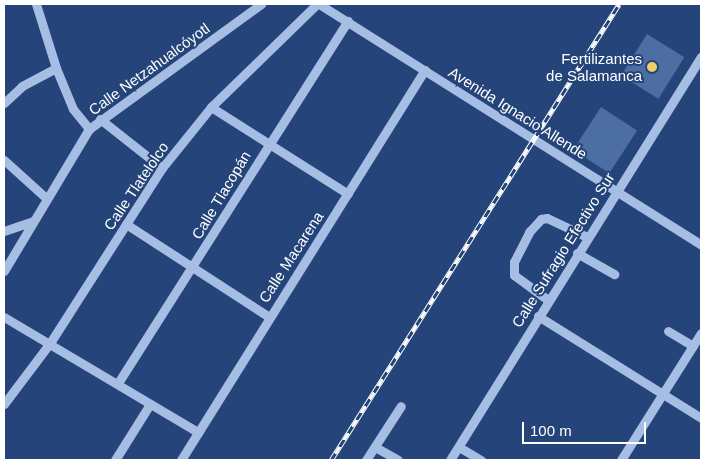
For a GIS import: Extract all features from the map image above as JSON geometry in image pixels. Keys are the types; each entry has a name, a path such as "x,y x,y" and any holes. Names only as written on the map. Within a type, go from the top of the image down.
{"street":[{"path":"36,4 56,68 73,109 88,129"},
{"name":"Calle Netzahualcóyotl","path":"4,270 88,129 100,118 177,68 261,4"},
{"name":"Avenida Ignacio Allende","path":"318,4 348,21 701,245"},
{"name":"Calle Tlatelolco","path":"4,404 50,343 162,168 211,107 318,4"},
{"name":"Calle Tlacopán","path":"118,383 193,267 268,144 348,21"},
{"name":"Calle Sufragio Efectivo Sur","path":"450,460 616,191 698,69 701,57"},
{"path":"4,103 22,86 56,68"},
{"name":"Calle Macarena","path":"181,460 269,316 425,70"},
{"path":"211,107 348,194"},
{"path":"100,118 162,168"},
{"path":"4,160 46,198"},
{"path":"548,300 514,275 514,262 529,232 540,219 547,218 587,237"},
{"path":"4,232 33,221"},
{"path":"126,224 269,316"},
{"path":"577,253 614,274"},
{"path":"538,316 701,418"},
{"path":"4,317 198,432"},
{"path":"668,331 693,346"},
{"path":"621,460 701,333"},
{"path":"114,460 150,404"},
{"path":"366,460 401,406"},
{"path":"375,447 398,460"},
{"path":"459,447 481,460"}],"building":[{"name":"Fertilizantes de Salamanca","path":"647,34 684,57 658,99 621,76"},
{"path":"601,107 637,130 609,173 573,150"}],"railway":[{"path":"331,460 619,4"}],"place":[{"name":"Fertilizantes de Salamanca","path":"652,67"}]}
